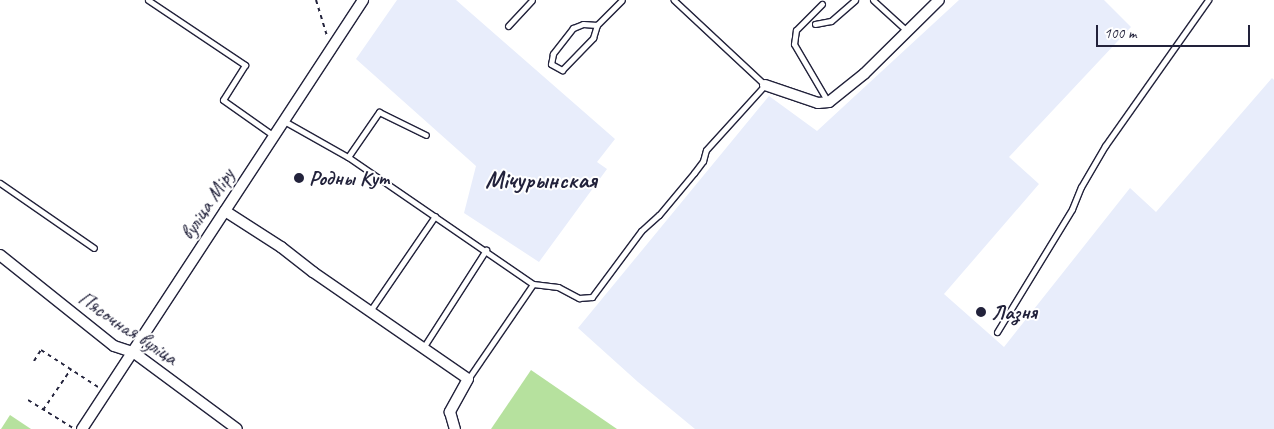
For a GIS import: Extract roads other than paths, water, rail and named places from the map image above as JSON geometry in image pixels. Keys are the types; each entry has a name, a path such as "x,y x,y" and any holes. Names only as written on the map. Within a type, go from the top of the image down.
{"street":[{"name":"вуліца Міру","path":"82,429 363,0"},
{"path":"765,85 818,103 829,102 864,74 939,0"},
{"path":"225,210 282,247 313,272 468,379 450,412 455,429"},
{"name":"Пясочная вуліца","path":"0,255 114,346 132,352 237,429"}],"lane":[{"path":"148,0 245,65 223,100 274,136"},
{"path":"508,26 532,0"},
{"path":"597,25 583,24 573,28 553,54 551,64 562,70 593,38 597,25 622,0"},
{"path":"815,24 832,21 855,0"},
{"path":"873,0 907,31"},
{"path":"997,332 1072,208 1081,187 1105,146 1208,0"},
{"path":"284,120 348,157 533,284 558,286 579,298 592,297 642,231 659,215 694,173 703,161 706,150 765,85 678,1"},
{"path":"822,4 796,30 794,44 829,102"},
{"path":"348,157 379,112 426,135"},
{"path":"0,183 94,248"},
{"path":"370,311 435,216"},
{"path":"423,348 486,250"},
{"path":"468,379 533,284"}],"place":[{"name":"Родны Кут","path":"299,178"},
{"name":"Лазня","path":"981,312"}],"district":[{"name":"Мічурынская","path":"541,181"}]}
